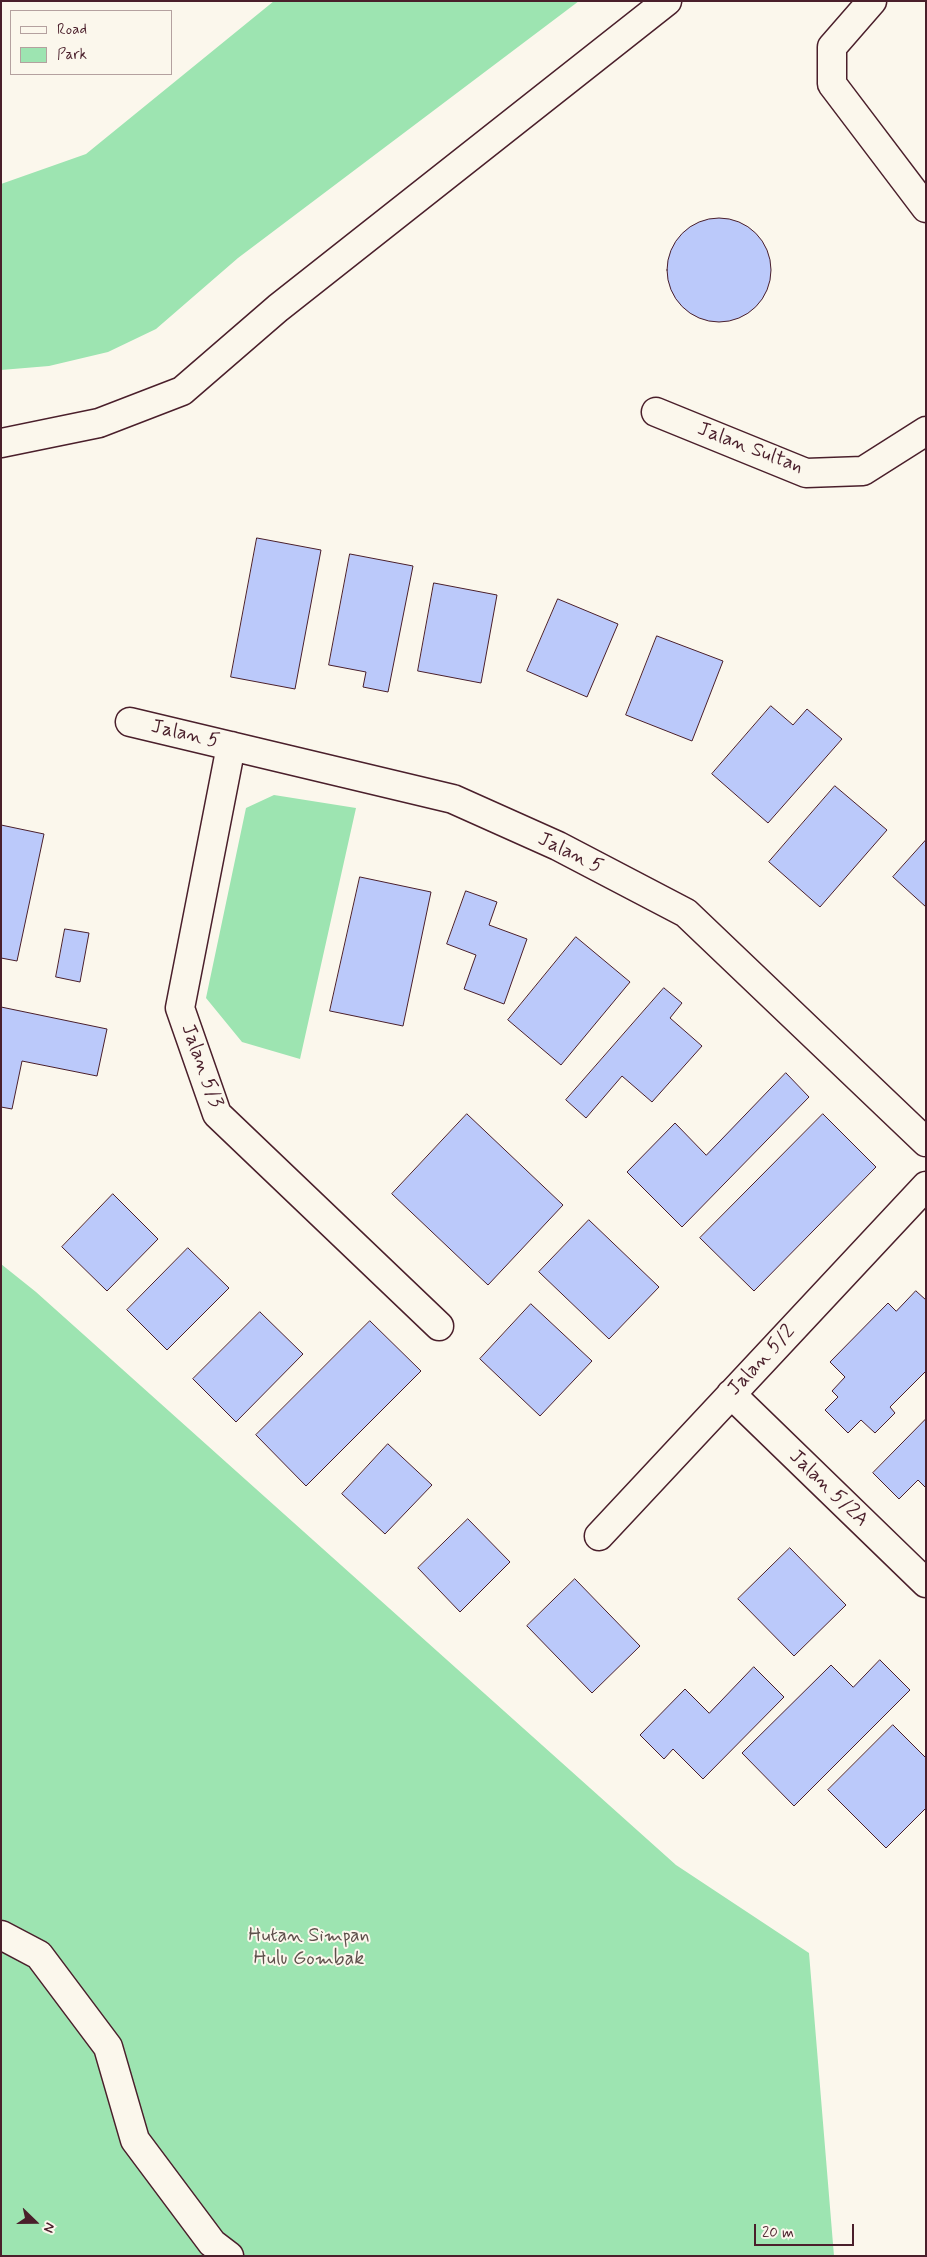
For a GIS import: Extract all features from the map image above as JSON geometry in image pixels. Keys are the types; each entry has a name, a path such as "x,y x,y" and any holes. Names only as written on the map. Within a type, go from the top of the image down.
{"street":[{"path":"1,444 99,423 182,391 278,308 667,1"},
{"path":"872,1 832,47 832,84 926,208"},
{"name":"Jalan Sultan","path":"656,412 806,473 863,471 926,431"},
{"name":"Jalan 5","path":"130,722 454,799 558,846 686,913 926,1142"},
{"name":"Jalan 5/3","path":"231,746 180,1008 217,1114 439,1326"},
{"name":"Jalan 5/2","path":"599,1536 926,1186"},
{"name":"Jalan 5/2A","path":"731,1394 926,1583"},
{"path":"1,1935 38,1955 108,2047 136,2140 212,2243 229,2256"}],"green space":[{"path":"274,1 579,1 238,258 156,329 108,352 49,366 1,370 1,184 86,154"},
{"path":"274,795 356,808 300,1059 242,1042 206,998 246,808"},
{"name":"Hutan Simpan Hulu Gombak","path":"1,1264 36,1292 676,1865 809,1953 834,2256 1,2256"}],"building":[{"path":"719,218 739,222 748,226 756,233 763,241 767,250 771,270 767,290 763,299 756,307 748,314 739,318 719,322 699,318 690,314 682,307 675,299 671,290 667,270 671,250 675,241 682,233 690,226 699,222"},
{"path":"257,538 321,550 295,689 231,677"},
{"path":"350,554 413,566 388,692 363,687 366,672 329,665"},
{"path":"434,583 497,595 481,683 418,671"},
{"path":"558,599 618,624 587,697 527,671"},
{"path":"657,636 723,661 692,741 626,715"},
{"path":"771,706 793,725 807,709 842,739 768,823 712,774"},
{"path":"835,786 887,830 820,907 769,862"},
{"path":"1,825 44,834 17,961 1,958"},
{"path":"926,840 926,907 893,877"},
{"path":"360,877 431,892 403,1026 330,1011"},
{"path":"466,891 497,902 489,925 527,939 504,1004 464,989 476,955 447,944"},
{"path":"65,929 89,933 80,982 56,977"},
{"path":"576,937 630,982 561,1065 508,1020"},
{"path":"664,988 682,1003 670,1018 702,1046 652,1102 622,1076 586,1118 566,1100"},
{"path":"1,1007 107,1029 97,1076 22,1061 12,1109 1,1107"},
{"path":"786,1073 809,1097 682,1227 627,1172 675,1123 706,1155"},
{"path":"467,1114 563,1205 488,1285 392,1194"},
{"path":"823,1114 876,1167 754,1291 700,1238"},
{"path":"113,1194 158,1239 107,1291 62,1247"},
{"path":"589,1220 659,1287 609,1339 539,1272"},
{"path":"188,1248 229,1288 167,1350 127,1310"},
{"path":"916,1291 926,1300 926,1371 890,1407 895,1413 875,1433 861,1420 848,1433 825,1410 838,1397 832,1391 845,1377 830,1362 888,1303 896,1311"},
{"path":"531,1304 592,1361 540,1416 480,1359"},
{"path":"260,1312 303,1354 236,1422 193,1379"},
{"path":"370,1321 421,1371 306,1486 256,1435"},
{"path":"926,1419 926,1488 918,1480 899,1499 873,1473"},
{"path":"388,1444 432,1485 385,1534 342,1494"},
{"path":"468,1519 510,1562 460,1612 418,1568"},
{"path":"790,1548 846,1605 794,1656 738,1599"},
{"path":"575,1579 640,1646 592,1693 527,1626"},
{"path":"880,1660 910,1690 794,1806 742,1753 831,1665 853,1687"},
{"path":"754,1667 784,1697 703,1779 673,1749 664,1759 640,1735 685,1689 709,1713"},
{"path":"893,1725 926,1758 926,1808 886,1848 828,1790"}]}
